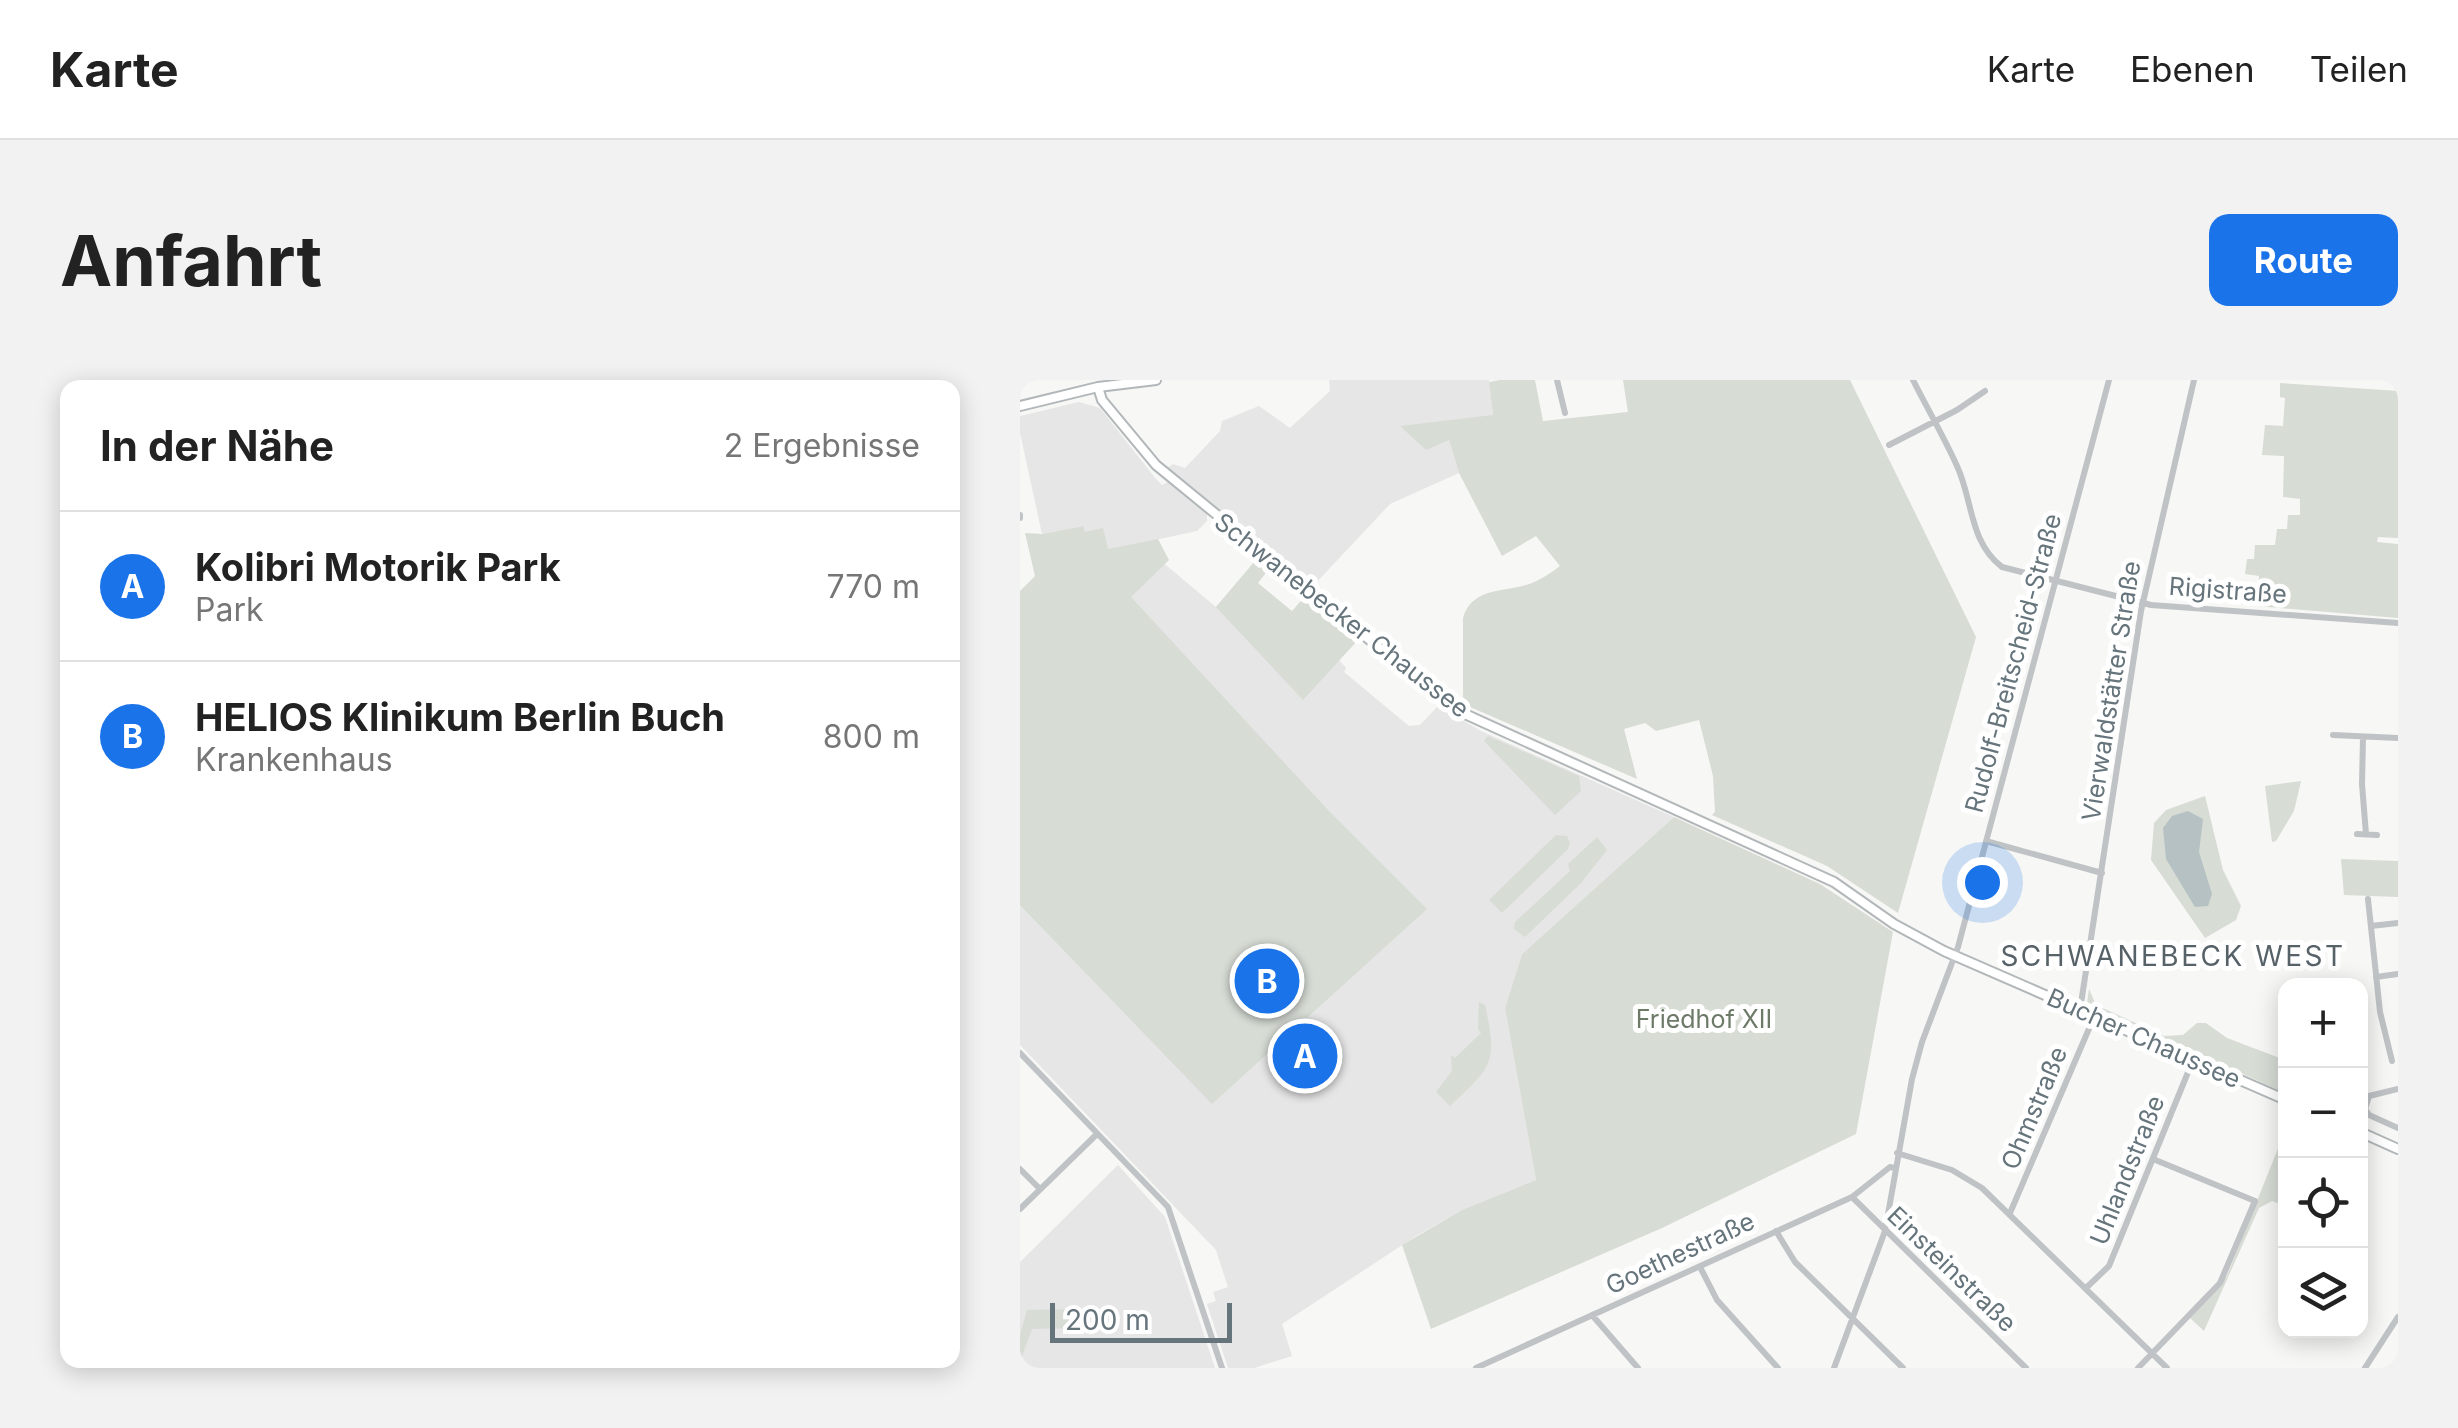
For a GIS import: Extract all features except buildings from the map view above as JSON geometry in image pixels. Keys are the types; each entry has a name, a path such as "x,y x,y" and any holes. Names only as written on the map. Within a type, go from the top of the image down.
{"main road":[{"path":"1020,406 1102,383 1156,380"},
{"name":"Schwanebecker Chaussee","path":"1102,383 1103,402 1156,465 1454,710 1834,882 1894,924"},
{"name":"Bucher Chaussee","path":"1894,924 1954,956 2278,1097"},
{"path":"2368,1136 2398,1149"}],"street":[{"path":"1558,380 1565,413"},
{"path":"1912,380 1934,422"},
{"name":"Rudolf-Breitscheid-Straße","path":"1834,1368 1884,1231 1922,1042 1954,956 2108,380"},
{"name":"Vierwaldstätter Straße","path":"2080,1010 2142,603 2194,380"},
{"path":"1889,445 1985,391"},
{"name":"Rigistraße","path":"1934,422 1962,478 1978,539 1999,565 2142,603 2398,623"},
{"path":"2333,735 2398,738"},
{"path":"2363,737 2366,834"},
{"path":"2357,834 2376,834"},
{"path":"1986,841 2102,873"},
{"path":"2368,898 2376,977 2392,1062"},
{"path":"2371,926 2398,922"},
{"path":"2376,977 2398,974"},
{"name":"Ohmstraße","path":"2010,1213 2094,1017"},
{"path":"2386,1037 2398,1034"},
{"path":"1020,1054 1168,1207 1222,1368"},
{"name":"Uhlandstraße","path":"2086,1288 2110,1266 2194,1060"},
{"path":"2398,1089 2369,1096 2365,1109 2369,1115 2398,1128"},
{"path":"1020,1209 1097,1134"},
{"path":"1897,1152 1952,1170 1982,1188 2166,1368"},
{"path":"2138,1368 2220,1283 2255,1201 2153,1159"},
{"name":"Goethestraße","path":"1476,1368 1852,1197 1890,1167 1895,1168"},
{"path":"1020,1169 1041,1190"},
{"name":"Einsteinstraße","path":"1852,1197 2026,1368"},
{"path":"1776,1231 1796,1262 1903,1368"},
{"path":"1700,1267 1717,1300 1778,1368"},
{"path":"1592,1316 1638,1368"},
{"path":"2365,1368 2398,1317"}],"shaded area":[{"path":"1329,380 1489,380 1493,415 1449,440 1459,473 1390,504 1313,586 1167,468 1173,464 1185,468 1220,431 1222,421 1259,406 1290,428 1330,391"},
{"path":"1079,402 1100,408 1162,485 1168,482 1207,514 1207,521 1197,531 1108,550 1084,532 1082,526 1042,534 1020,433 1020,416"},
{"path":"1161,561 1216,607 1240,579 1340,661 1346,668 1344,672 1409,726 1420,725 1438,706 1481,731 1674,817 1522,954 1505,1008 1536,1180 1462,1210 1416,1236 1282,1324 1292,1356 1254,1368 1228,1368 1207,1304 1216,1301 1213,1292 1228,1287 1216,1250 1020,1045 1020,693"},
{"path":"2188,811 2203,819 2199,852 2212,894 2208,906 2195,907 2166,859 2163,828 2172,816"},
{"path":"1118,1165 1165,1217 1215,1368 1020,1368 1020,1262"}],"green space":[{"path":"1535,380 1543,421 1628,412 1623,380 1850,380 1976,637 1898,913 1827,866 1712,815 1713,776 1699,720 1656,731 1645,723 1624,729 1637,779 1463,704 1463,618 1467,608 1482,596 1532,583 1560,566 1536,536 1502,556 1459,473 1449,440 1426,450 1400,426 1493,415 1489,382"},
{"path":"2280,383 2398,391 2398,538 2378,537 2377,542 2398,544 2398,618 2257,606 2259,576 2245,574 2247,559 2254,559 2255,545 2275,545 2277,529 2287,529 2288,515 2300,515 2300,499 2283,497 2284,456 2262,455 2265,425 2283,426 2285,398 2280,397"},
{"path":"1083,526 1085,532 1103,528 1108,549 1158,539 1169,560 1131,597 1328,810 1427,909 1212,1104 1020,905 1020,591 1035,576 1025,533 1042,534"},
{"path":"1260,555 1272,565 1258,583 1292,611 1306,595 1359,639 1303,700 1216,607"},
{"path":"1488,736 1579,776 1581,791 1555,815 1484,741"},
{"path":"2301,781 2294,811 2272,842 2265,786"},
{"path":"2205,796 2223,870 2241,906 2236,920 2205,938 2151,860 2154,823 2166,810"},
{"name":"Friedhof XII","path":"1674,817 1820,884 1893,932 1856,1134 1662,1228 1431,1329 1402,1245 1462,1210 1536,1180 1505,1008 1522,954"},
{"path":"1556,835 1567,836 1568,849 1502,913 1489,900"},
{"path":"1597,837 1607,850 1581,883 1525,937 1514,929 1515,922 1570,871 1568,864"},
{"path":"2341,859 2398,861 2398,897 2344,895"},
{"path":"2089,989 2096,1005 2164,1036 2183,1035 2197,1023 2206,1023 2227,1038 2278,1057 2278,1090 2087,1003"},
{"path":"1479,1002 1485,1005 1489,1025 1488,1063 1450,1106 1436,1092 1452,1071 1451,1055 1455,1058 1481,1033"},
{"path":"2278,1148 2278,1203 2272,1201 2259,1208 2204,1331 2190,1318 2227,1276"},
{"path":"1076,1309 1076,1328 1032,1329 1020,1362 1020,1335 1027,1310"}],"place":[{"name":"HELIOS Klinikum Berlin Buch","path":"1267,981"},
{"name":"Kolibri Motorik Park","path":"1305,1056"}],"district":[{"name":"SCHWANEBECK WEST","path":"2173,956"}]}
